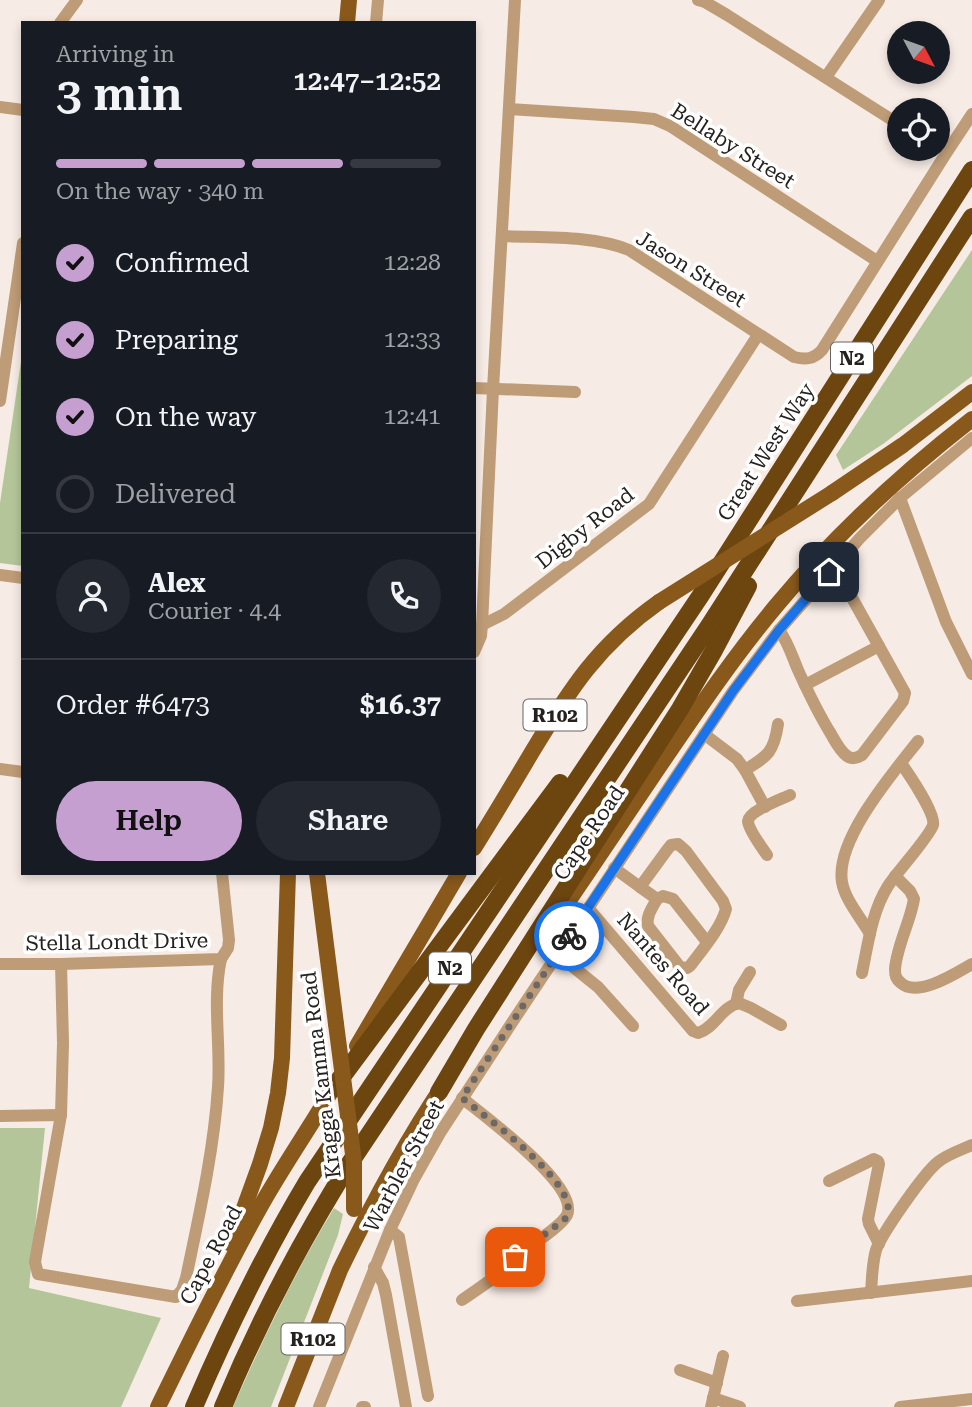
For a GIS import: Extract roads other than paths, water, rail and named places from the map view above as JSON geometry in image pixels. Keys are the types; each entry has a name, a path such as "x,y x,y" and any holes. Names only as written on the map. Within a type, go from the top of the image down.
{"highway":[{"name":"Great West Way","path":"733,545 972,170"},
{"name":"N2","path":"223,1407 284,1278 348,1166 709,626 972,217"},
{"path":"439,1092 680,709 713,652 798,489"},
{"path":"333,1088 565,777 733,545"},
{"name":"N2","path":"194,1407 244,1295 307,1182 733,545"}],"main road":[{"path":"338,21 340,0"},
{"path":"347,21 349,0"},
{"name":"R102","path":"476,845 559,708 578,680 615,637 659,602 903,445 972,392"},
{"name":"Cape Road","path":"286,1407 340,1270 392,1170 439,1092 717,681 801,576 851,523 923,457 972,419"},
{"name":"Kragga Kamma Road","path":"208,1305 256,1176 276,1105 282,1058 288,875"},
{"name":"Kragga Kamma Road","path":"317,875 355,1162 354,1209 340,1270"},
{"name":"Cape Road","path":"158,1407 264,1200 458,875"}],"street":[{"path":"61,21 76,0"},
{"path":"376,21 378,0"},
{"path":"476,647 482,625 514,0"},
{"path":"698,0 727,15 887,117"},
{"path":"825,77 879,0"},
{"path":"0,107 21,110"},
{"name":"Bellaby Street","path":"509,109 654,119 670,126 877,261"},
{"name":"Great West Way","path":"950,140 972,114"},
{"name":"Great West Way","path":"808,359 822,350 935,161"},
{"name":"Jason Street","path":"502,236 575,240 629,250 794,357 808,359"},
{"path":"0,401 18,299 21,265"},
{"name":"Digby Road","path":"482,625 504,614 649,504 758,335"},
{"path":"476,388 575,392"},
{"name":"Warbler Street","path":"318,1407 374,1267 414,1179 462,1098 733,691 779,630 829,572 900,498 972,438"},
{"path":"900,498 946,622 972,674"},
{"path":"779,630 821,719 842,751 850,758 859,757 905,697 848,591 829,572"},
{"path":"0,575 21,578"},
{"path":"805,685 878,646"},
{"path":"745,770 768,755 776,739 779,724"},
{"path":"704,734 737,758 765,807"},
{"path":"870,934 843,885 845,850 867,811 918,741"},
{"path":"862,973 880,900 933,824 927,805 901,763"},
{"path":"0,769 21,772"},
{"path":"767,855 748,823 751,815 790,795"},
{"path":"640,887 667,850 675,844 682,846 725,906 726,913 723,919 707,942 690,966 684,969 648,926 647,920 657,899 663,896 673,899 707,942"},
{"path":"614,868 657,899"},
{"path":"61,964 61,1115 35,1262 38,1273 176,1297 184,1285 192,1251 217,1103 217,978 229,931 222,875"},
{"path":"895,876 914,899 896,962 895,975 906,987 911,988 941,982 972,964"},
{"name":"Nantes Road","path":"588,908 694,1031 705,1031 727,1008 736,1004 751,1008 781,1025"},
{"name":"Stella Londt Drive","path":"0,964 61,964 224,954"},
{"path":"557,954 598,987 633,1026"},
{"path":"736,1004 750,972"},
{"path":"462,1098 523,1148 554,1178 567,1201 568,1211 566,1218 558,1225 462,1300"},
{"path":"0,1116 61,1115"},
{"path":"871,1293 876,1252 902,1208 933,1166 947,1156 972,1145"},
{"path":"829,1181 874,1159 878,1161 868,1219 879,1244"},
{"path":"390,1230 400,1237 428,1396"},
{"path":"374,1267 386,1295 406,1407"},
{"path":"797,1301 972,1281"},
{"path":"723,1356 712,1402 733,1406"},
{"path":"680,1370 716,1383"},
{"path":"900,1407 972,1399"}]}
